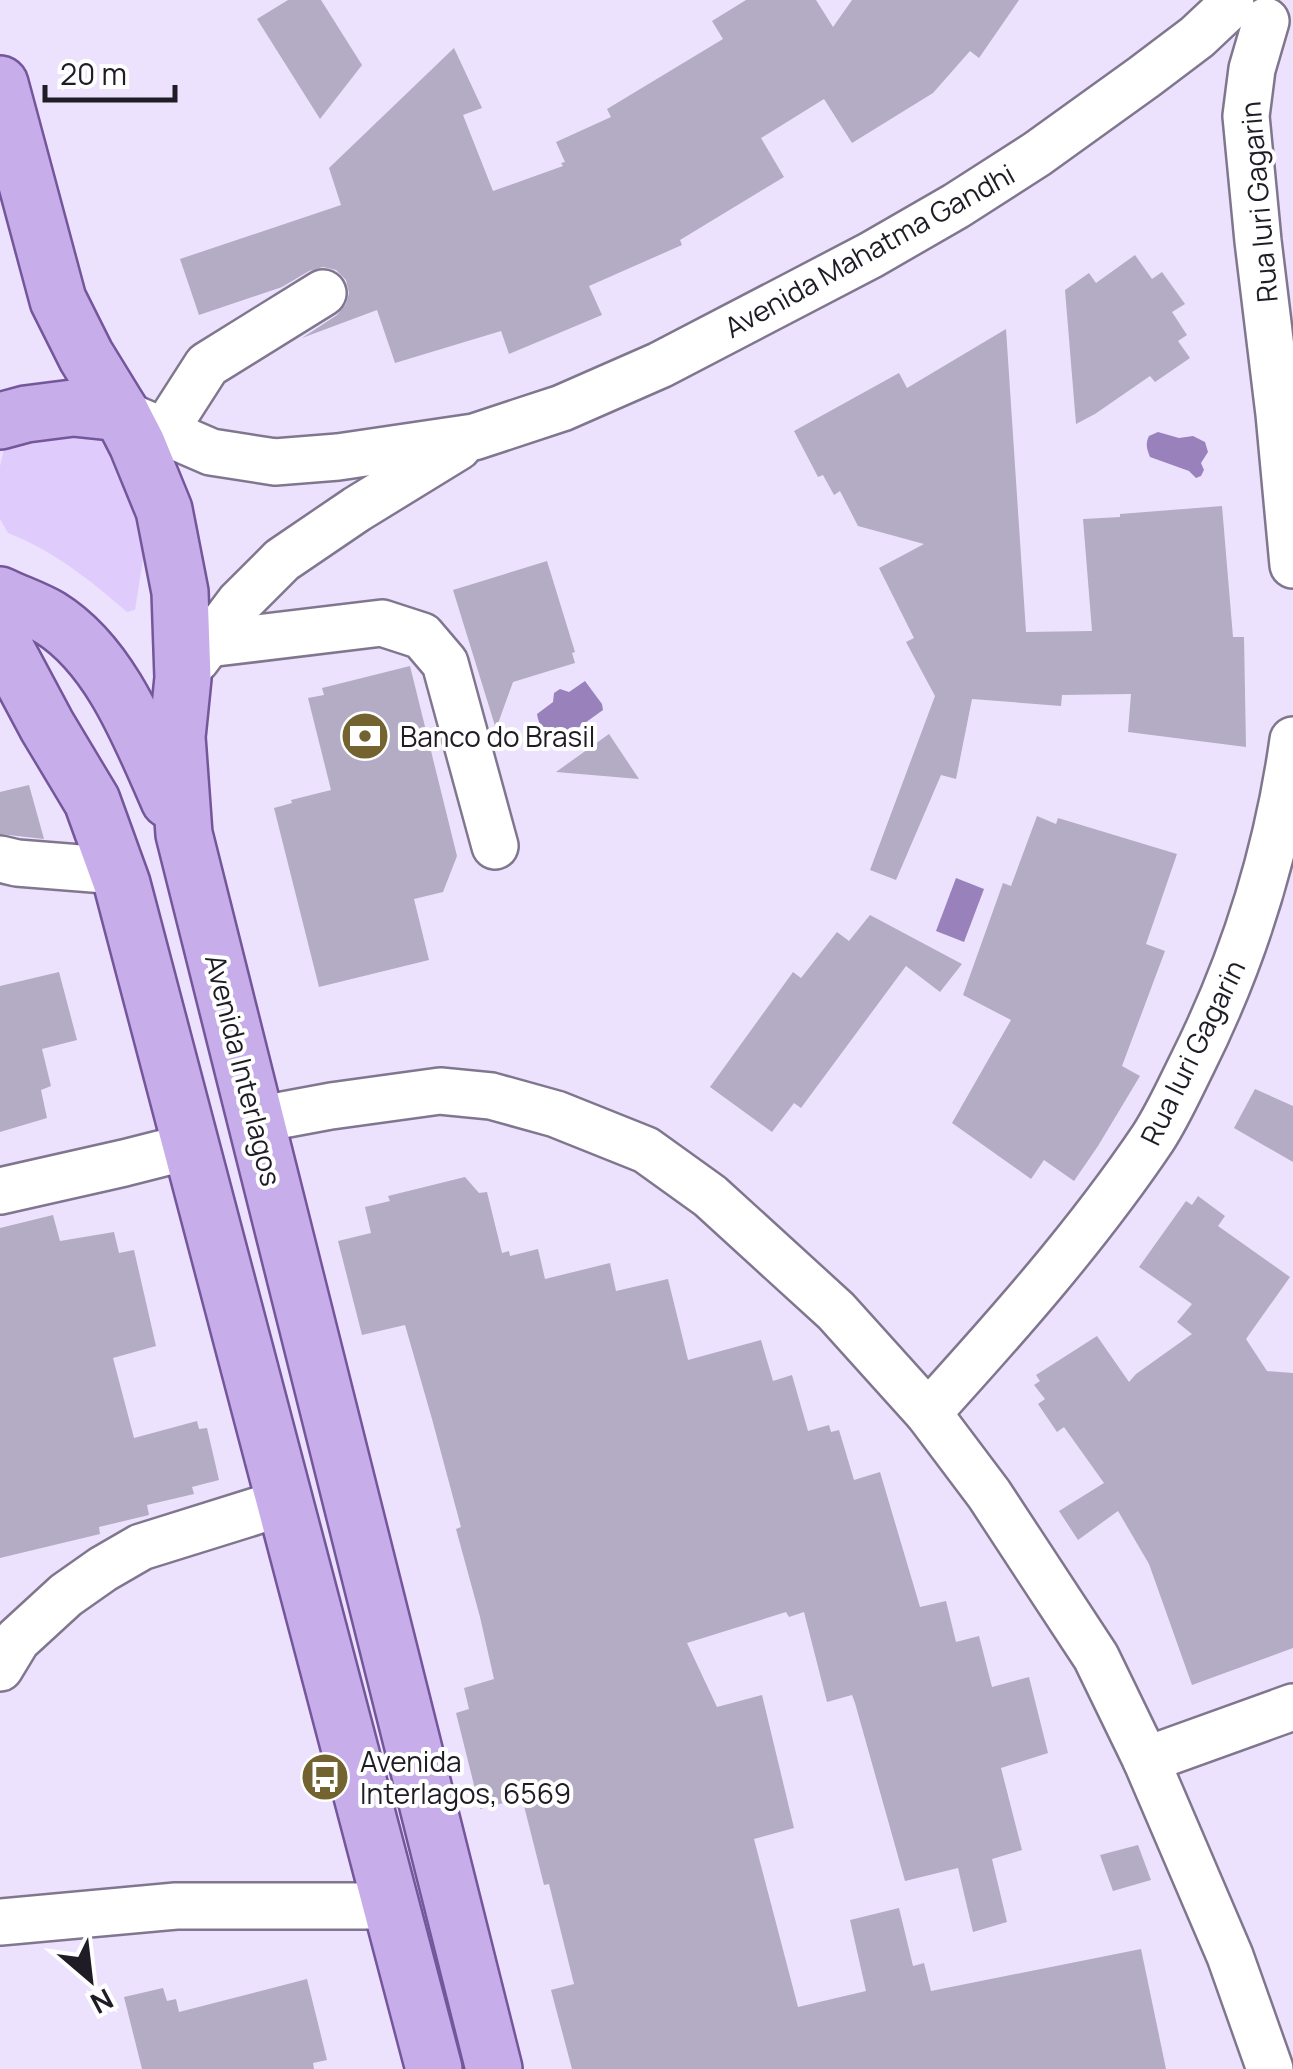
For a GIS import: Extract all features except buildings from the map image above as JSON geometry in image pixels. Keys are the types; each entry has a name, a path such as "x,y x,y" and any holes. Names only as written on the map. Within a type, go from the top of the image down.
{"main road":[{"name":"Avenida Interlagos","path":"0,84 58,300 86,356 143,422 137,444 164,510 195,661 177,737 184,834 494,2069"},
{"path":"0,422 72,408 143,422"},
{"path":"0,595 50,618 80,642 96,662 130,712 184,834"},
{"path":"0,638 46,726 92,800 118,871 434,2069"}],"street":[{"name":"Avenida Mahatma Gandhi","path":"143,422 211,452 276,462 474,437 562,408 660,365 871,255 1038,154 1197,37 1254,11"},
{"name":"Rua Iuri Gagarin","path":"1254,11 1246,116 1293,565"},
{"path":"143,422 206,365 323,293"},
{"name":"Avenida Mahatma Gandhi","path":"195,661 239,603 282,560 474,437"},
{"path":"195,661 382,623 422,636 445,663 495,846"},
{"path":"0,696 46,726"},
{"name":"Rua Iuri Gagarin","path":"928,1414 1058,1263 1155,1135 1236,970 1268,864 1291,762"},
{"path":"0,859 118,871"},
{"path":"256,1120 440,1091 491,1096 556,1114 646,1150 710,1196 836,1311 928,1414 988,1494 1096,1656 1146,1760 1230,1956 1270,2069"},
{"path":"0,1191 191,1146"},
{"path":"0,1668 17,1640 66,1595 103,1568 142,1548 285,1502"},
{"path":"1146,1760 1293,1707"},
{"path":"0,1922 176,1906 393,1906"}],"shaded area":[{"path":"99,427 124,464 145,547 135,610 127,612 71,567 8,533 0,519 0,466 7,436"},
{"path":"1158,432 1179,438 1193,436 1205,442 1208,452 1201,463 1201,476 1196,478 1189,471 1150,457 1148,439"},
{"path":"585,681 603,710 557,743 544,731 537,714 553,702 554,693 560,689 569,692"},
{"path":"956,878 984,889 964,942 936,931"}],"place":[{"name":"Banco do Brasil","path":"365,736"},
{"name":"Avenida Interlagos, 6569","path":"325,1777"}]}
